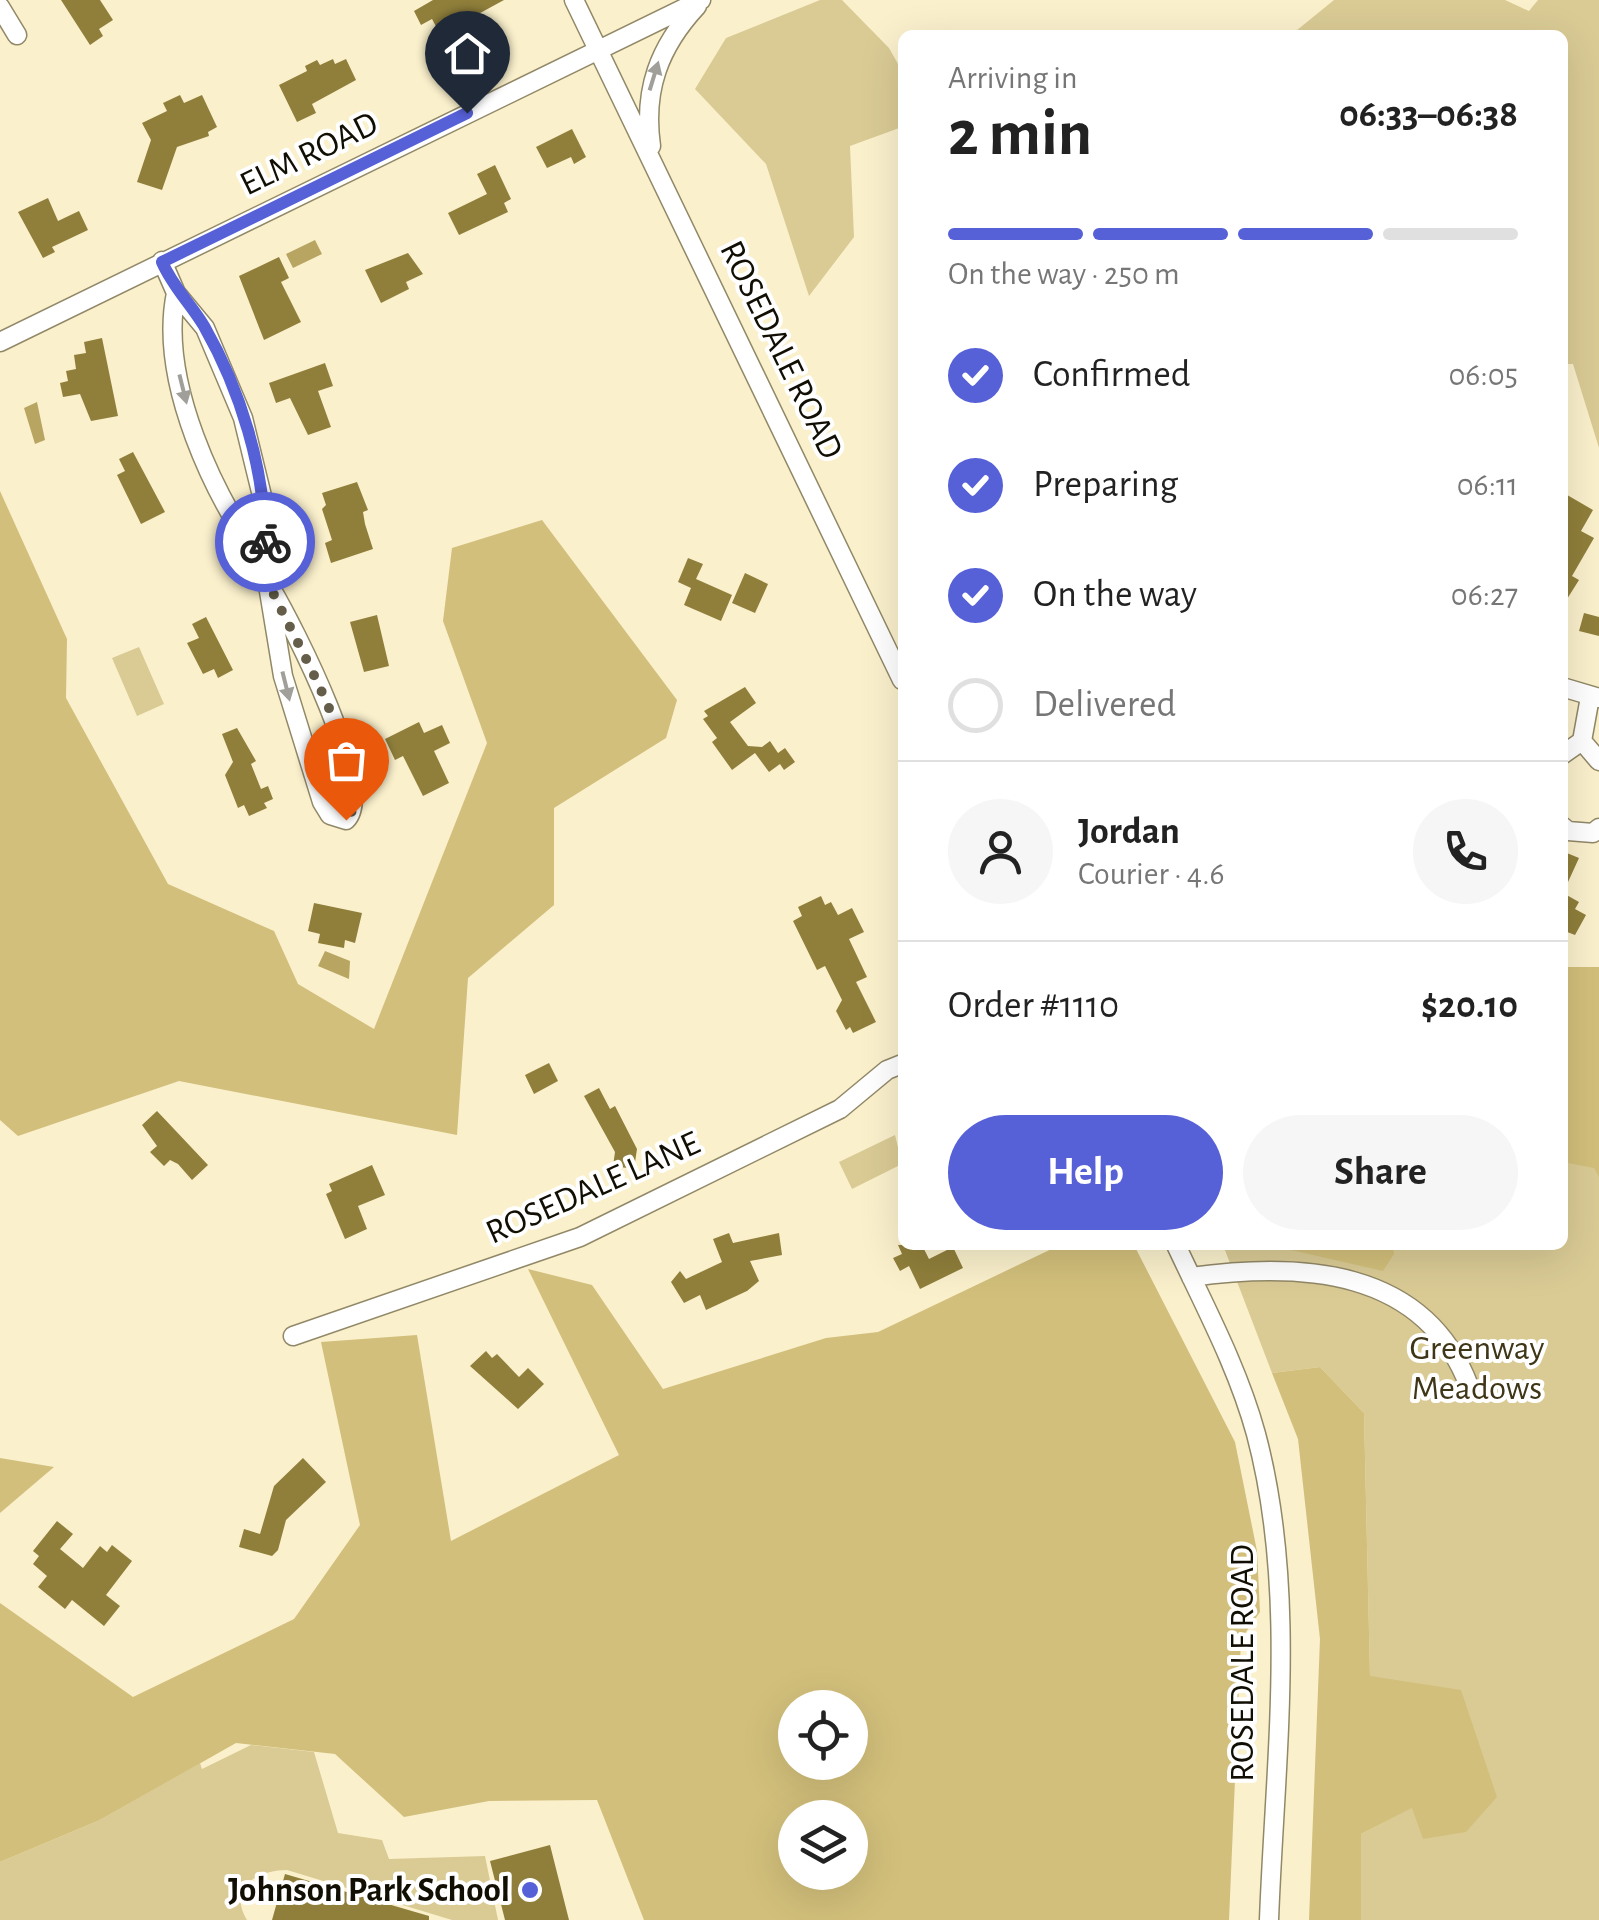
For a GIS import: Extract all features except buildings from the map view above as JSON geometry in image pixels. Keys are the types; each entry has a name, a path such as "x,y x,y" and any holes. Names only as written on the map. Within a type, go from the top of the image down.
{"street":[{"name":"ROSEDALE ROAD","path":"574,0 898,672"},
{"name":"ELM ROAD","path":"0,342 702,0"},
{"path":"655,166 648,116 655,69 670,38 702,0"},
{"path":"0,7 18,35"},
{"path":"162,262 176,293 205,328 243,418 262,496 265,567 284,676 310,770 330,814 346,820 354,803 346,759 309,660 272,590"},
{"path":"176,293 172,340 194,431 228,512 265,567"},
{"path":"1568,689 1595,698 1582,741 1568,751"},
{"path":"1582,741 1599,760"},
{"path":"1568,831 1593,833 1599,828"},
{"name":"ROSEDALE LANE","path":"293,1336 580,1237 840,1109 886,1070 898,1066"},
{"name":"ROSEDALE ROAD","path":"1178,1250 1241,1388 1255,1433 1276,1537 1280,1639 1269,1920"},
{"path":"1191,1278 1255,1268 1295,1269 1374,1288 1422,1315 1447,1343 1469,1386"}],"green space":[{"path":"820,0 842,0 889,48 898,64 898,128 850,146 854,237 809,296 766,164 695,89 726,38"},
{"path":"1334,0 1505,0 1529,11 1538,0 1599,0 1599,448 1573,364 1568,364 1568,30 1297,30"},
{"path":"139,647 164,704 137,716 112,658"},
{"name":"Greenway Meadows","path":"1568,1060 1599,1079 1599,1920 1361,1920 1361,1834 1413,1807 1460,1691 1370,1677 1364,1413 1320,1367 1272,1373 1225,1250 1568,1250"},
{"path":"895,1135 898,1166 852,1189 839,1162"},
{"path":"251,1745 314,1752 338,1833 382,1840 389,1859 485,1856 498,1920 452,1920 287,1870 256,1877 243,1890 242,1908 247,1920 0,1920 0,1862 100,1820 200,1763 202,1769"}],"shaded area":[{"path":"315,240 322,254 293,268 286,254"},
{"path":"37,402 45,440 35,444 24,408"},
{"path":"0,491 67,639 66,698 168,884 274,931 298,984 374,1029 487,743 443,621 452,548 542,520 677,700 666,738 554,808 554,905 468,978 457,1135 179,1081 18,1136 0,1120"},
{"path":"325,951 350,961 349,979 318,966"},
{"path":"1568,967 1599,967 1599,1177 1594,1168 1568,1163"},
{"path":"1050,1250 1137,1250 1235,1442 1257,1551 1260,1612 1241,1639 1229,1920 644,1920 597,1800 489,1801 404,1817 335,1754 236,1743 100,1820 0,1862 0,1603 133,1697 294,1619 360,1525 321,1342 417,1335 451,1541 619,1455 528,1269 592,1285 663,1389 826,1338 878,1332"},
{"path":"1291,1250 1394,1250 1383,1271"},
{"path":"1320,1367 1364,1413 1370,1676 1461,1690 1497,1797 1466,1832 1423,1839 1412,1808 1361,1834 1361,1920 1309,1920 1320,1639 1298,1439 1272,1373"},
{"path":"0,1458 54,1467 0,1513"}],"way so far":[{"path":"265,542 265,567 272,590 309,660 346,759 354,803 346,820"}],"place":[{"name":"Johnson Park School","path":"530,1890"}],"route":[{"path":"265,542 262,496 243,418 205,328 176,293 162,262 467,113"}]}
